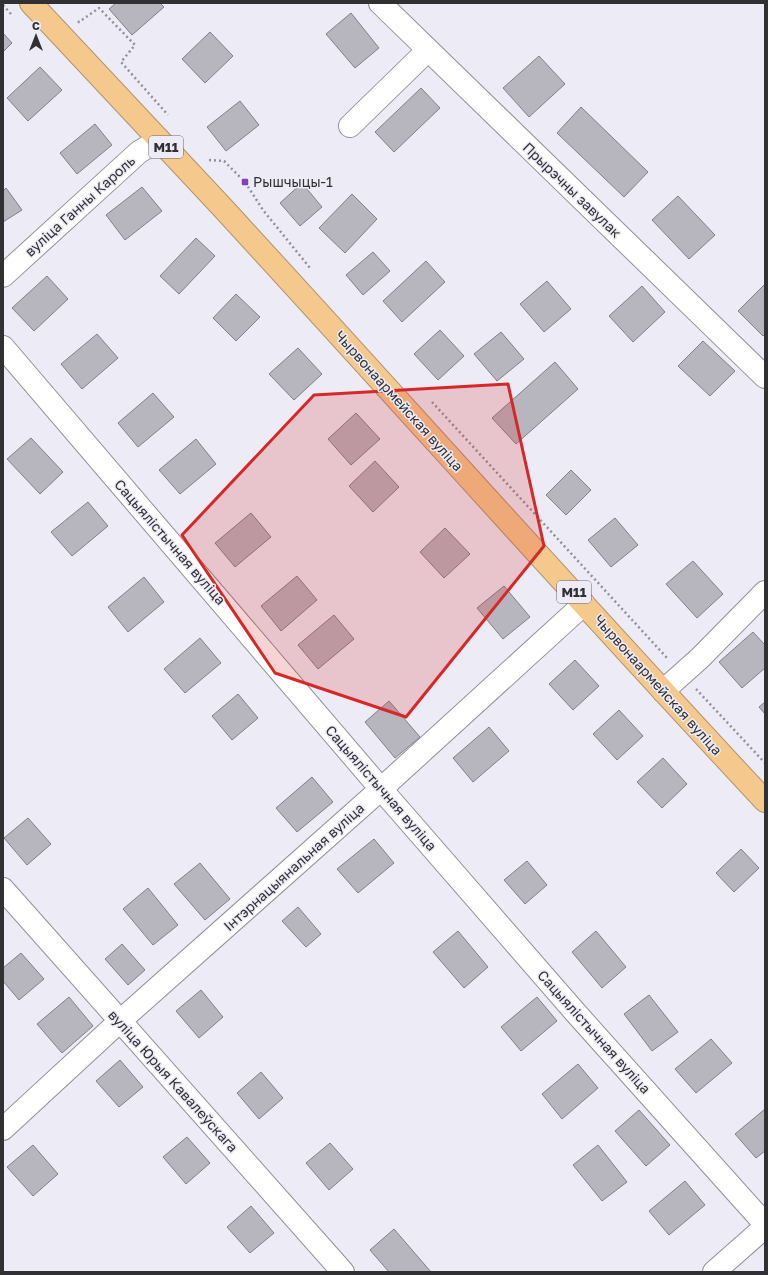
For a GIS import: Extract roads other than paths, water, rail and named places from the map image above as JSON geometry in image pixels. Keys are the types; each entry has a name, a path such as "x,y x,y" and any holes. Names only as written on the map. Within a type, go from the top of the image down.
{"highway":[{"name":"Чырвонаармейская вуліца","path":"31,3 300,292 765,801"}],"street":[{"name":"Прырэчны завулак","path":"380,3 765,377"},
{"path":"350,126 428,50"},
{"name":"вуліца Ганны Кароль","path":"3,276 139,152 159,140"},
{"name":"Сацыялістычная вуліца","path":"3,348 381,789 575,1012 765,1224"},
{"path":"663,691 700,658 765,592"},
{"name":"Інтэрнацыянальная вуліца","path":"3,1129 120,1021 381,789 584,604"},
{"name":"вуліца Юрыя Кавалеўскага","path":"3,889 343,1272"},
{"path":"714,1272 765,1227"}],"place":[{"name":"Рышчыцы-1","path":"245,182"}]}
